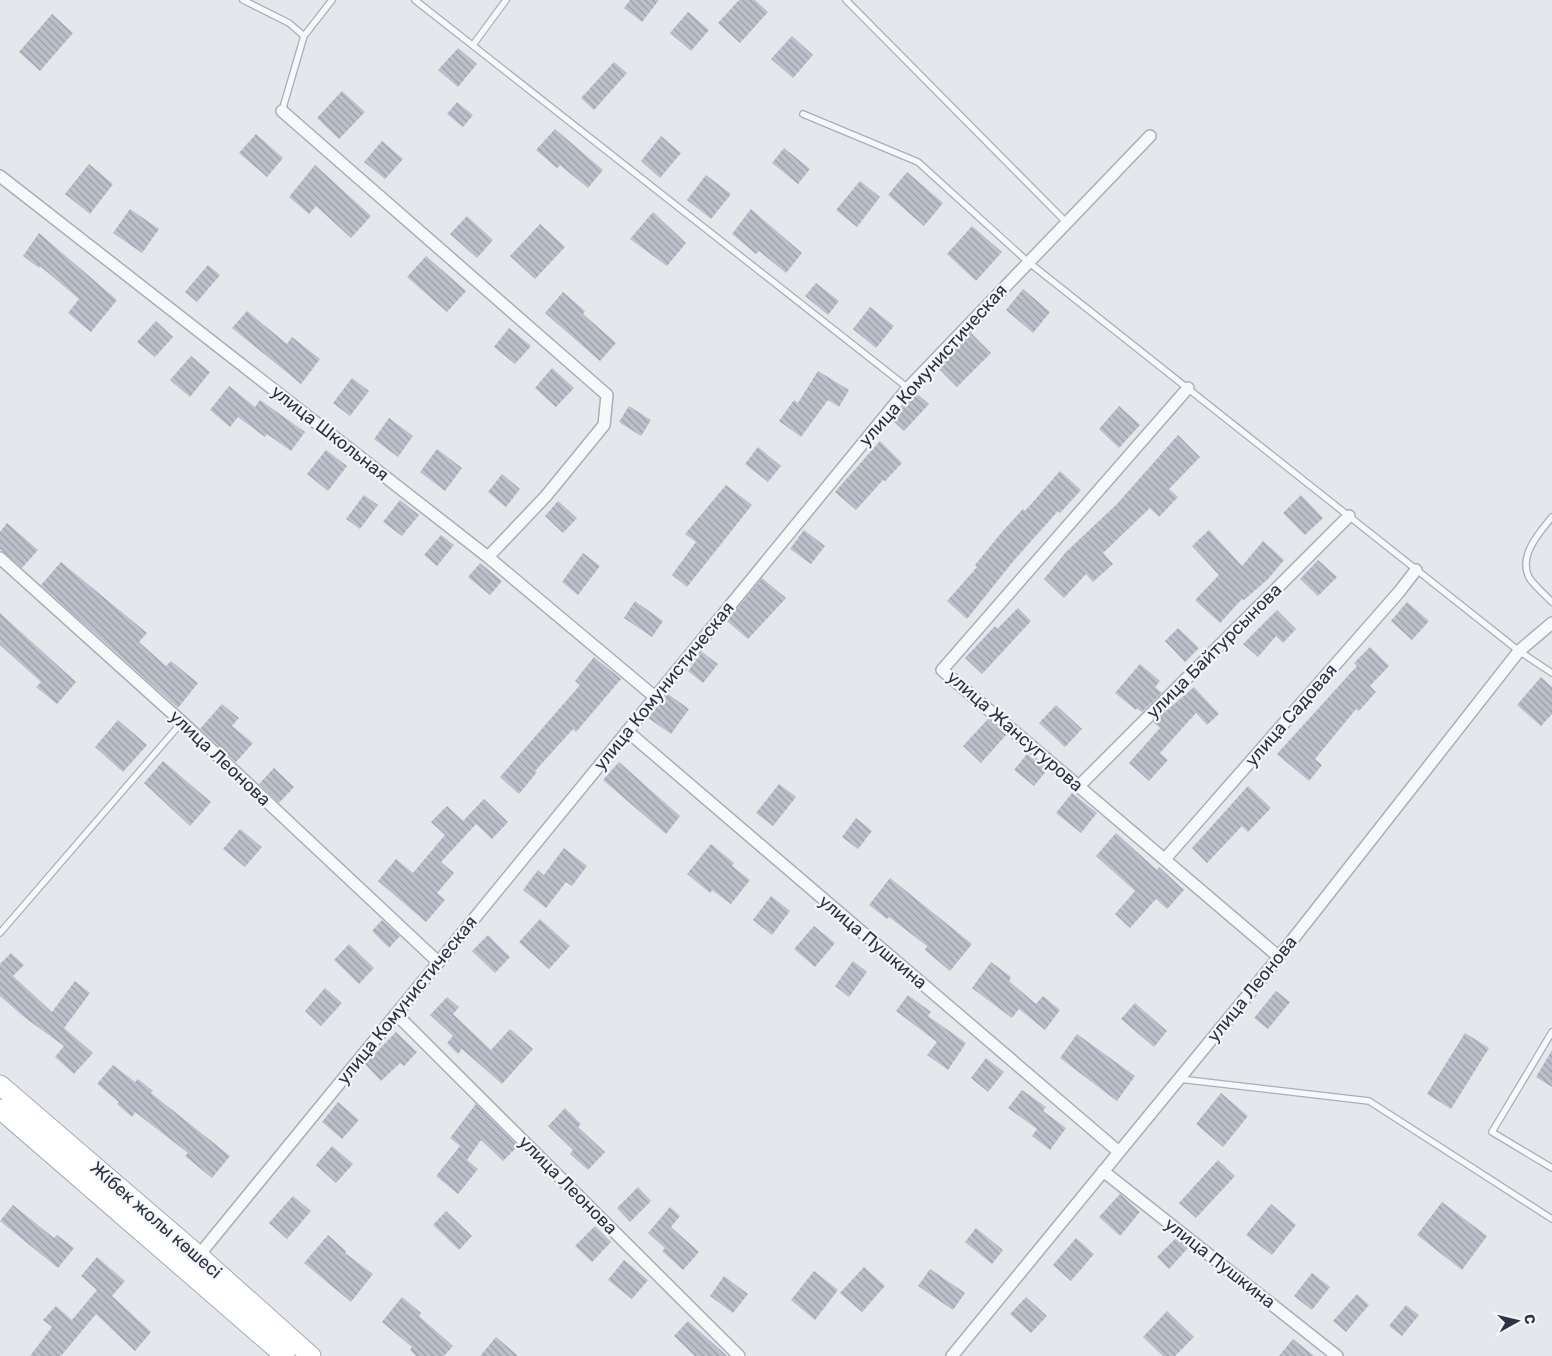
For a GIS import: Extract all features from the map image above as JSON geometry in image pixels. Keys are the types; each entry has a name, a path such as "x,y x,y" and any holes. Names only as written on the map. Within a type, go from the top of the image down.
{"main road":[{"name":"Жібек жолы көшесі","path":"0,1085 199,1256 311,1356"},
{"name":"Жібек жолы көшесі","path":"0,1109 285,1356"}],"street":[{"path":"282,111 607,395 604,425 546,496 488,557"},
{"name":"улица Комунистическая","path":"187,1270 437,961 908,388 1027,261 1150,136"},
{"name":"улица Школьная","path":"0,176 488,557 655,697"},
{"name":"улица Жансугурова","path":"1188,388 942,670 1279,956"},
{"name":"улица Байтурсынова","path":"1079,786 1349,516"},
{"name":"улица Леонова","path":"0,558 182,722 437,961"},
{"name":"улица Садовая","path":"1165,859 1399,592 1416,570"},
{"name":"улица Леонова","path":"952,1356 1279,956 1519,651 1552,623"},
{"name":"улица Пушкина","path":"627,732 1119,1152"},
{"name":"улица Леонова","path":"396,1014 739,1356"},
{"name":"улица Пушкина","path":"1104,1171 1337,1356"}],"lane":[{"path":"243,0 289,23 304,36"},
{"path":"282,111 304,36 332,0"},
{"path":"416,0 908,388"},
{"path":"473,46 506,0"},
{"path":"846,0 1066,222"},
{"path":"804,114 918,162 1027,261 1519,651 1552,673"},
{"path":"1552,517 1535,538 1527,555 1526,568 1530,579 1552,602"},
{"path":"0,933 182,722"},
{"path":"1552,1032 1492,1132 1552,1168"},
{"path":"1179,1079 1369,1101 1552,1219"}],"building":[{"path":"630,0 659,0 642,22 624,8"},
{"path":"739,0 755,0 768,12 740,43 718,23"},
{"path":"688,12 709,30 691,51 670,33"},
{"path":"52,14 73,33 40,71 19,52"},
{"path":"792,36 813,55 793,78 771,59"},
{"path":"458,48 477,64 458,87 438,70"},
{"path":"614,62 627,73 594,110 581,98"},
{"path":"342,91 365,112 339,139 317,118"},
{"path":"457,102 473,115 463,127 447,114"},
{"path":"555,129 603,170 588,188 560,165 557,168 536,150"},
{"path":"256,134 283,158 267,177 239,153"},
{"path":"661,136 681,153 660,178 641,161"},
{"path":"382,141 403,159 385,179 364,162"},
{"path":"784,148 810,169 798,184 772,163"},
{"path":"89,164 113,184 90,214 65,194"},
{"path":"315,165 371,216 351,238 316,206 309,214 289,197"},
{"path":"907,172 943,203 924,226 888,195"},
{"path":"706,175 731,194 711,219 687,200"},
{"path":"860,181 880,197 857,227 836,210"},
{"path":"130,209 159,229 142,253 113,233"},
{"path":"751,209 802,253 786,273 759,251 756,254 732,234"},
{"path":"653,212 686,243 667,266 630,239"},
{"path":"467,216 493,240 477,258 450,234"},
{"path":"540,224 565,247 535,279 510,256"},
{"path":"972,226 1002,252 976,281 947,254"},
{"path":"39,233 117,300 91,332 68,313 79,299 40,266 39,268 23,256"},
{"path":"426,256 466,291 447,312 407,277"},
{"path":"208,265 220,275 197,302 185,292"},
{"path":"816,283 839,301 828,315 805,296"},
{"path":"1023,289 1050,312 1033,333 1006,310"},
{"path":"563,292 585,311 583,314 616,343 600,361 545,313"},
{"path":"870,307 894,326 876,348 853,329"},
{"path":"247,311 287,344 292,337 320,359 301,384 232,328"},
{"path":"156,321 173,337 155,357 137,342"},
{"path":"509,328 531,346 515,364 494,347"},
{"path":"971,333 991,353 957,387 938,368"},
{"path":"191,356 210,372 190,397 170,380"},
{"path":"552,368 574,388 556,407 535,388"},
{"path":"818,371 849,390 839,407 828,400 801,437 779,421 794,400 798,403"},
{"path":"352,378 369,391 350,416 333,403"},
{"path":"229,386 255,407 260,400 305,432 291,451 267,434 265,437 238,417 230,427 210,410"},
{"path":"915,392 929,404 904,431 892,420"},
{"path":"629,406 651,420 641,436 619,422"},
{"path":"1119,406 1140,425 1119,448 1099,429"},
{"path":"389,418 413,436 398,457 374,439"},
{"path":"1178,435 1200,457 1169,489 1178,497 1159,517 1150,508 1103,553 1113,564 1093,582 1086,574 1064,598 1044,579 1066,552 1117,504"},
{"path":"880,441 902,463 885,481 883,480 856,510 835,492"},
{"path":"758,447 781,466 768,482 745,464"},
{"path":"437,449 462,468 445,491 420,472"},
{"path":"326,450 347,466 328,491 307,474"},
{"path":"1060,471 1081,490 1060,513 1058,511 1015,559 967,619 947,601 977,567 975,565 1002,532 1023,509 1025,511"},
{"path":"502,474 520,489 506,507 488,492"},
{"path":"726,485 752,505 687,587 672,575 696,542 685,534"},
{"path":"364,495 378,505 360,529 346,519"},
{"path":"1301,495 1323,518 1305,535 1283,513"},
{"path":"400,500 419,515 402,536 383,522"},
{"path":"558,501 577,518 563,533 545,516"},
{"path":"7,523 38,550 22,568 0,549 0,532"},
{"path":"804,530 825,546 811,564 790,549"},
{"path":"1209,530 1242,566 1263,541 1284,560 1268,579 1244,600 1242,599 1220,623 1195,600 1219,575 1192,546"},
{"path":"441,535 454,545 437,566 424,555"},
{"path":"583,553 600,566 578,595 562,582"},
{"path":"1318,560 1337,577 1318,596 1300,579"},
{"path":"61,562 147,633 139,642 166,666 171,661 198,683 178,708 41,585"},
{"path":"480,563 502,581 490,595 468,577"},
{"path":"762,578 786,598 748,639 727,621"},
{"path":"635,601 663,621 652,637 624,618"},
{"path":"1407,602 1429,621 1412,640 1391,621"},
{"path":"1018,608 1031,621 982,674 965,658 995,626 997,629"},
{"path":"1277,610 1296,629 1283,643 1276,636 1258,657 1243,644"},
{"path":"0,613 76,682 57,704 36,687 41,682 0,645"},
{"path":"1178,628 1199,648 1185,662 1165,641"},
{"path":"1370,647 1389,666 1370,686 1376,692 1359,711 1356,709 1315,759 1322,765 1309,781 1277,754 1357,666 1354,663"},
{"path":"702,652 718,664 703,683 688,671"},
{"path":"594,657 621,679 576,732 573,729 535,771 537,772 519,794 500,777 580,685 575,681"},
{"path":"1140,664 1160,681 1155,687 1162,693 1142,712 1137,708 1136,710 1115,693"},
{"path":"1541,677 1552,687 1552,714 1541,726 1517,705"},
{"path":"1194,687 1219,714 1207,725 1196,713 1160,753 1168,760 1149,781 1129,763 1160,728 1153,722"},
{"path":"668,694 689,709 671,734 648,718"},
{"path":"222,704 239,718 232,726 253,743 236,762 200,729"},
{"path":"1056,705 1082,729 1065,747 1039,723"},
{"path":"988,719 1006,735 981,763 963,746"},
{"path":"118,720 147,745 123,772 95,747"},
{"path":"1027,754 1047,770 1034,786 1014,770"},
{"path":"163,761 211,802 190,826 144,783"},
{"path":"619,762 680,816 666,834 603,780"},
{"path":"274,768 294,787 279,803 259,784"},
{"path":"779,784 796,797 773,826 756,813"},
{"path":"1248,786 1271,808 1248,832 1242,826 1207,863 1192,848"},
{"path":"1072,793 1097,813 1081,833 1056,813"},
{"path":"484,799 508,822 492,839 476,824 441,862 454,873 437,893 445,900 426,922 378,881 396,859 413,873 445,835 431,822 447,806 463,821"},
{"path":"856,818 872,831 858,849 842,837"},
{"path":"240,829 262,847 245,867 223,849"},
{"path":"1116,833 1157,870 1159,867 1184,890 1167,909 1156,899 1130,928 1115,914 1135,891 1096,856"},
{"path":"711,844 734,863 732,866 750,880 731,904 712,890 710,893 687,874"},
{"path":"564,848 587,866 572,886 566,882 546,908 523,890 538,870 544,875"},
{"path":"890,878 972,944 950,971 925,950 927,946 889,917 887,919 869,905"},
{"path":"771,896 790,911 772,935 753,920"},
{"path":"540,919 570,946 549,969 519,942"},
{"path":"382,920 400,936 389,948 372,931"},
{"path":"814,926 835,943 815,967 794,949"},
{"path":"488,935 510,957 495,973 472,951"},
{"path":"349,944 374,968 359,984 334,960"},
{"path":"11,953 24,965 13,976 52,1012 75,981 90,993 64,1028 93,1053 74,1074 55,1057 64,1046 24,1017 0,996 0,964"},
{"path":"853,961 867,972 849,997 835,986"},
{"path":"991,962 1011,977 1009,981 1036,1004 1043,996 1060,1010 1045,1030 1019,1009 1012,1018 972,988"},
{"path":"325,988 342,1003 321,1026 305,1011"},
{"path":"1276,991 1290,1002 1268,1029 1254,1018"},
{"path":"908,995 931,1012 928,1016 966,1043 948,1070 927,1055 937,1042 896,1011"},
{"path":"447,997 459,1007 453,1014 491,1050 510,1029 533,1049 502,1084 462,1049 458,1054 447,1043 453,1036 430,1015"},
{"path":"1135,1003 1167,1031 1154,1047 1121,1019"},
{"path":"396,1032 417,1052 404,1066 400,1063 381,1081 365,1064"},
{"path":"1465,1033 1489,1048 1451,1109 1427,1094"},
{"path":"1077,1034 1135,1076 1117,1101 1060,1058"},
{"path":"1552,1050 1552,1087 1536,1077"},
{"path":"986,1058 1004,1072 988,1092 971,1078"},
{"path":"113,1065 135,1082 138,1079 153,1091 151,1093 230,1156 212,1178 185,1156 188,1153 135,1112 132,1117 117,1104 119,1102 97,1084"},
{"path":"1022,1090 1046,1107 1043,1111 1066,1128 1050,1150 1032,1136 1037,1129 1008,1108"},
{"path":"1221,1093 1248,1116 1223,1147 1196,1124"},
{"path":"338,1102 359,1120 342,1139 322,1122"},
{"path":"476,1104 518,1146 503,1161 481,1140 467,1160 478,1169 458,1194 436,1176 460,1146 450,1138"},
{"path":"565,1108 581,1124 578,1127 605,1152 588,1170 570,1154 573,1150 548,1126"},
{"path":"332,1146 353,1164 336,1183 316,1165"},
{"path":"1218,1160 1235,1176 1196,1218 1179,1203"},
{"path":"638,1187 651,1201 630,1222 617,1208"},
{"path":"1120,1194 1140,1212 1120,1236 1099,1217"},
{"path":"293,1196 311,1211 287,1239 269,1223"},
{"path":"1442,1202 1487,1236 1462,1270 1417,1235"},
{"path":"1271,1204 1296,1225 1272,1255 1246,1235"},
{"path":"13,1205 54,1238 57,1235 74,1248 58,1268 0,1221"},
{"path":"670,1207 680,1216 671,1227 699,1252 683,1270 662,1251 665,1248 648,1233"},
{"path":"446,1211 472,1236 459,1250 433,1225"},
{"path":"595,1226 611,1242 592,1262 575,1246"},
{"path":"976,1228 1003,1250 992,1264 965,1242"},
{"path":"328,1235 346,1251 345,1253 373,1274 351,1302 304,1263"},
{"path":"1076,1238 1094,1254 1071,1281 1053,1265"},
{"path":"1176,1238 1188,1248 1169,1269 1157,1257"},
{"path":"97,1257 125,1281 112,1296 151,1332 135,1351 96,1314 61,1356 30,1356 52,1327 43,1320 56,1306 72,1320 97,1290 81,1276"},
{"path":"624,1260 648,1280 632,1299 608,1280"},
{"path":"864,1267 885,1286 862,1312 840,1293"},
{"path":"930,1269 965,1293 953,1310 918,1286"},
{"path":"814,1271 838,1290 815,1320 791,1300"},
{"path":"1312,1273 1330,1287 1312,1310 1294,1296"},
{"path":"724,1276 748,1294 733,1313 710,1296"},
{"path":"1357,1294 1369,1305 1346,1332 1333,1321"},
{"path":"402,1297 421,1313 419,1316 453,1346 444,1356 416,1356 410,1350 412,1347 382,1322"},
{"path":"1026,1297 1047,1316 1031,1333 1010,1314"},
{"path":"1406,1305 1419,1315 1402,1336 1389,1326"},
{"path":"1167,1311 1194,1337 1175,1356 1163,1356 1143,1337"},
{"path":"688,1321 727,1356 695,1356 674,1336"},
{"path":"496,1337 518,1356 480,1356"},
{"path":"1293,1339 1314,1356 1279,1356"}]}
